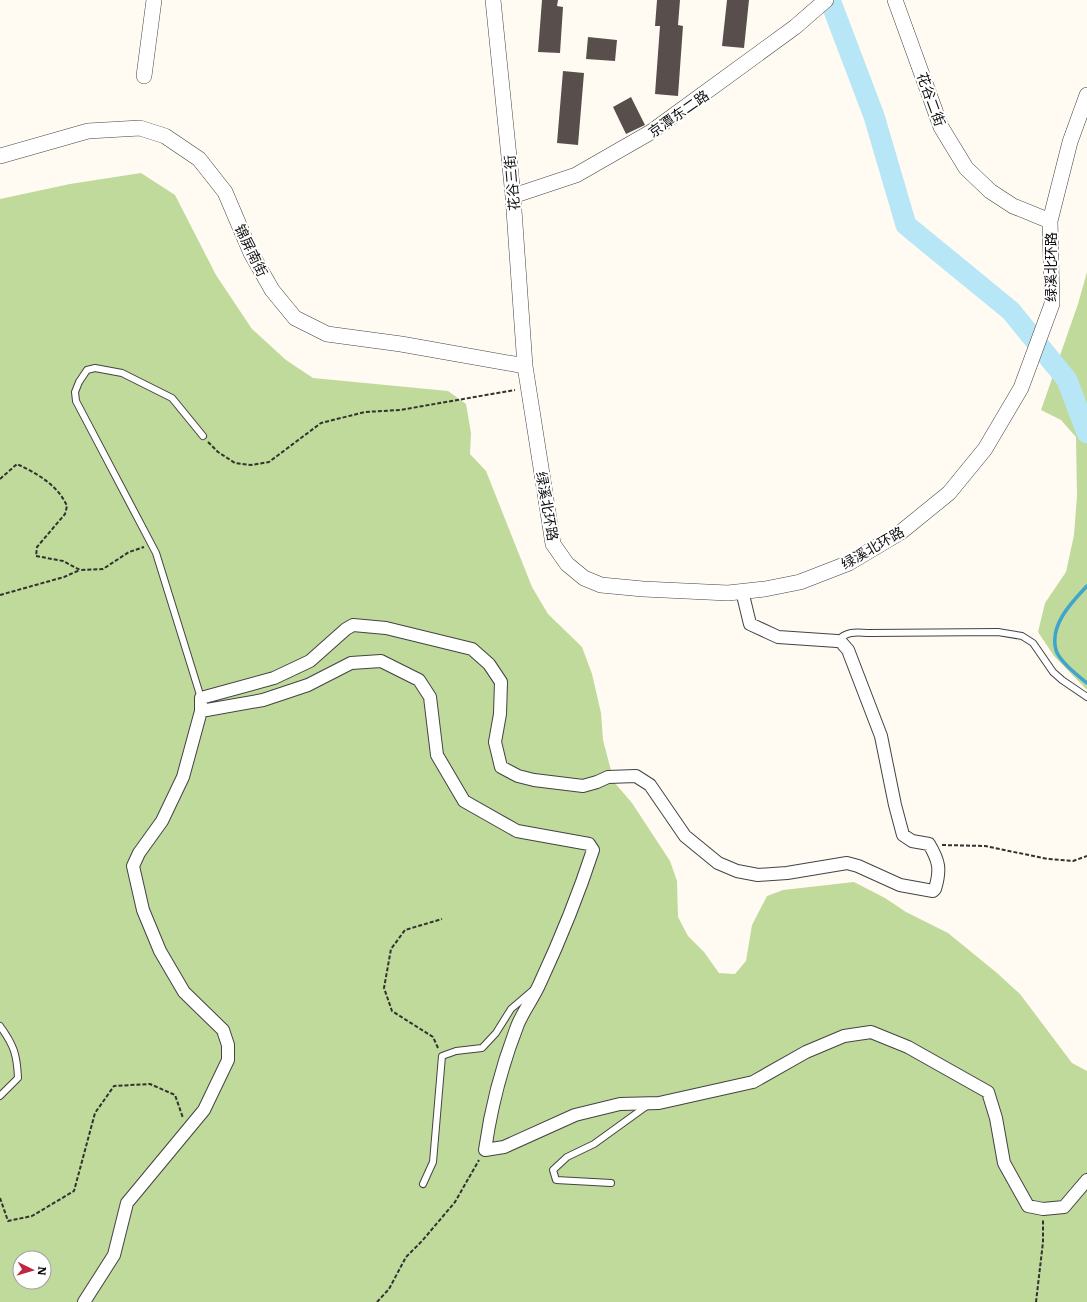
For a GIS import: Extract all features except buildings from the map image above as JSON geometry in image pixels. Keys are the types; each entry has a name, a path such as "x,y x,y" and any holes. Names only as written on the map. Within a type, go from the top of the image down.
{"street":[{"path":"144,76 154,0"},
{"name":"花谷三街","path":"493,0 513,196 525,366"},
{"name":"京潭东二路","path":"513,196 576,175 652,132 795,27 826,0"},
{"name":"花谷二街","path":"895,0 940,127 966,168 990,191 1013,206 1050,221"},
{"name":"绿溪北环路","path":"525,366 553,544 567,564 584,578 601,585 651,590 728,593 765,590 800,582 849,563 901,532 949,493 981,455 1021,388 1052,304 1050,221 1070,142 1087,95"},
{"name":"锦屏南街","path":"0,156 88,131 140,128 165,136 199,159 225,192 252,252 272,290 295,318 327,334 402,344 525,366"},
{"path":"84,1302 114,1255 127,1203 204,1110 216,1088 228,1060 228,1045 223,1030 184,992 160,952 143,910 133,866 139,853 162,821 183,777 201,712 201,698 274,678 310,661 342,632 353,625 386,628 472,649 489,664 501,682 500,714 495,742 501,767 518,776 534,780 583,786 598,782 608,777 636,776 650,785 685,836 718,863 737,871 758,874 787,873 847,863 858,866 900,885 932,891 937,881 938,858 929,844 912,841 903,835 895,805 881,736 863,693 854,662 848,650 841,642 778,637 750,624 742,591"},
{"path":"201,712 263,700 308,685 351,663 381,661 419,680 430,697 437,755 464,801 517,831 589,844 594,850 564,928 540,984 519,1022 500,1074 485,1150 504,1147 575,1115 620,1104 649,1104 753,1082 806,1052 844,1036 871,1032 908,1047 988,1092 996,1118 1004,1163 1028,1206 1043,1209 1064,1206 1087,1180"}],"lane":[{"path":"201,698 153,546 76,400 75,392 78,382 87,370 95,368 122,373 172,398 203,436"},
{"path":"837,641 844,634 850,632 946,634 998,632 1022,636 1032,643 1062,680 1087,697"},
{"path":"423,1184 433,1162 442,1056 456,1051 482,1048 496,1033 512,1009 540,984"},
{"path":"0,1026 18,1057 18,1078 0,1096"},
{"path":"611,1183 556,1180 553,1170 567,1157 594,1144 649,1104"}],"path":[{"path":"203,436 218,452 235,463 257,464 269,462 321,423 365,412 400,410 529,387"},
{"path":"0,479 17,464 41,476 64,498 68,506 65,514 37,547 36,556 63,561 80,570"},
{"path":"0,595 64,577 80,570 103,569 129,552 139,548 153,546"},
{"path":"929,844 985,846 1048,859 1073,861 1087,856"},
{"path":"442,919 405,930 391,949 384,988 392,1011 433,1037 442,1056"},
{"path":"0,1198 8,1220 32,1216 74,1191 95,1113 114,1086 150,1084 175,1095 187,1129"},
{"path":"377,1302 389,1289 406,1257 422,1241 454,1202 485,1150"},
{"path":"1036,1302 1043,1242 1043,1209"}],"green space":[{"path":"141,173 175,195 216,275 252,329 286,360 313,378 448,391 466,404 471,433 470,454 486,471 532,587 548,614 582,647 592,674 601,713 603,740 614,782 632,803 670,861 677,881 678,917 688,936 704,952 719,973 735,974 746,961 752,925 767,896 783,890 854,882 885,898 906,912 948,933 1020,994 1072,1063 1087,1071 1087,1302 0,1302 0,199 70,184"},
{"path":"1087,272 1087,690 1054,656 1038,632 1045,603 1066,572 1074,535 1077,496 1076,437 1061,420 1041,410 1078,304"}],"waterway":[{"path":"830,0 874,116 906,225 1011,311 1067,380 1087,433"},
{"path":"1087,586 1063,615 1056,632 1055,641 1056,650 1061,659 1087,683"}]}
